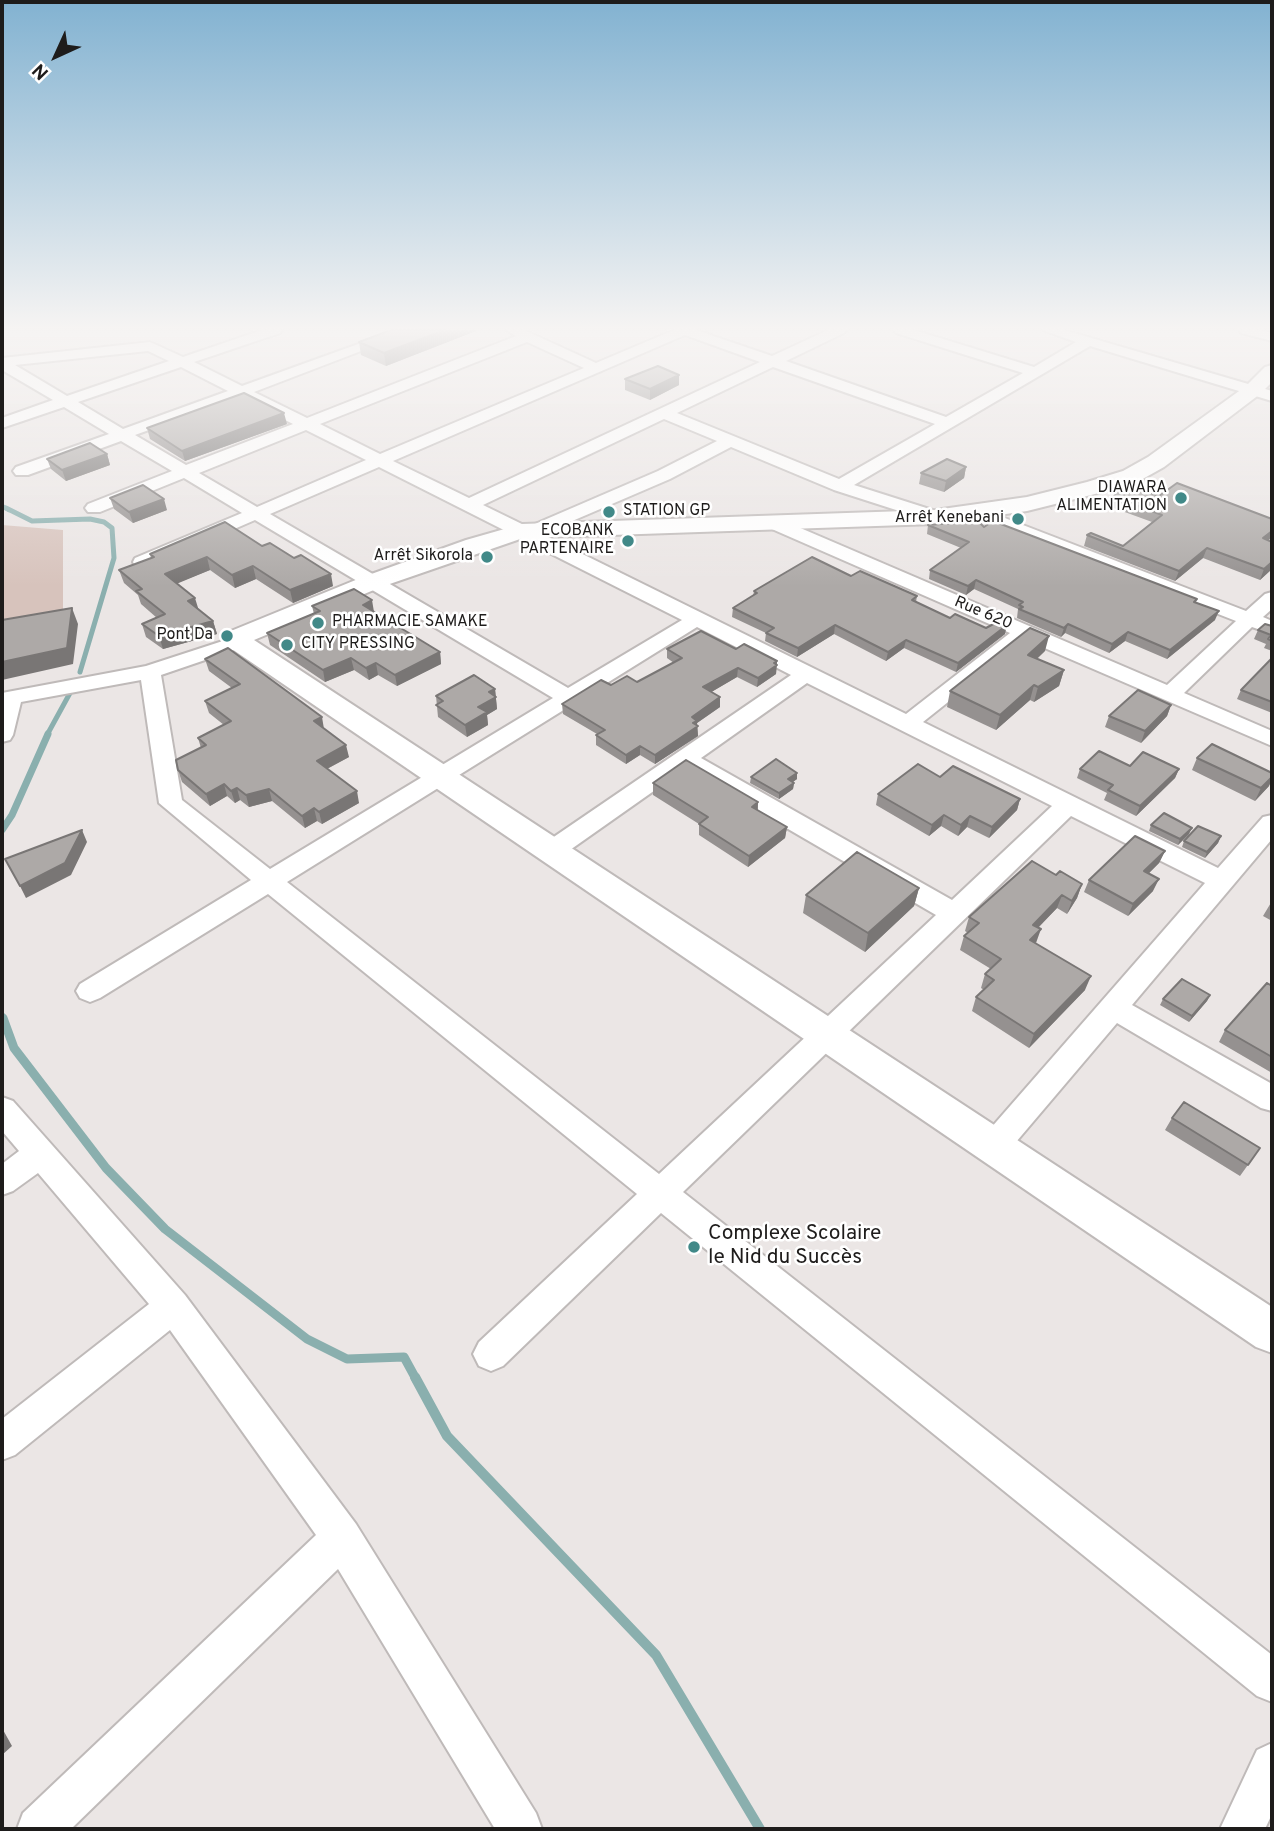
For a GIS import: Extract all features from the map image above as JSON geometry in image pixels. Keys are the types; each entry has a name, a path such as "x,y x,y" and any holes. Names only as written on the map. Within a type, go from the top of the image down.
{"main road":[{"path":"946,520 1027,503 1131,476 1225,415"},
{"path":"239,642 378,585 484,551 530,533 991,519 1105,494 1174,467 1235,415"},
{"path":"239,642 1272,1332"}],"street":[{"path":"2,423 23,415"},
{"path":"88,415 569,698"},
{"path":"22,471 174,415"},
{"path":"290,415 530,533 1222,881"},
{"path":"94,508 327,415"},
{"path":"142,562 484,415"},
{"path":"469,505 659,415"},
{"path":"670,415 840,486 946,520"},
{"path":"923,415 947,424"},
{"path":"840,486 961,415"},
{"path":"530,533 664,475 731,440"},
{"path":"991,519 1272,628"},
{"name":"Rue 620","path":"780,526 1272,739"},
{"path":"1169,695 1272,598"},
{"path":"90,991 697,619"},
{"path":"906,724 1024,632"},
{"path":"2,735 6,698 150,673 239,642"},
{"path":"150,673 171,803 1272,1681"},
{"path":"551,851 806,674"},
{"path":"684,758 954,913"},
{"path":"491,1354 1068,805"},
{"path":"993,1146 1272,823"},
{"path":"1113,1007 1272,1099"},
{"path":"2,1111 173,1306 342,1538 510,1824"},
{"path":"2,1181 40,1154"},
{"path":"2,1442 173,1306"},
{"path":"39,1829 342,1538"},
{"path":"1242,1829 1272,1765"}],"shaded area":[{"path":"2,525 63,530 63,612 2,624"}],"building":[{"path":"182,415 277,415 182,451 147,428"},
{"path":"90,443 107,454 62,470 47,459"},
{"path":"947,459 966,467 946,481 921,473"},
{"path":"1120,482 1159,496 1177,483 1272,519 1272,531 1263,538 1272,542 1272,562 1264,569 1207,548 1179,571 1087,535 1091,533 1123,546 1162,515 1114,497"},
{"path":"143,485 164,499 129,512 110,498"},
{"path":"975,518 984,527 993,521 1197,599 1194,602 1219,611 1170,650 1128,632 1112,644 1068,624 1064,628 1019,609 1023,607 1019,605 1023,602 976,580 968,586 930,570 969,542 928,525 966,522"},
{"path":"225,522 262,546 270,543 294,558 301,555 331,574 290,590 253,566 232,575 207,557 165,574 195,598 188,601 213,621 159,636 142,624 165,614 136,591 142,589 119,570 154,557 150,554"},
{"path":"812,557 851,576 860,571 917,596 912,600 950,618 955,614 986,628 999,621 1007,625 958,663 906,640 888,652 835,625 798,648 766,633 774,628 733,608 757,593 754,591"},
{"path":"354,589 372,600 363,605 440,652 395,675 376,663 366,668 351,658 323,670 267,633 320,611 312,606"},
{"path":"72,608 67,648 2,662 2,620"},
{"path":"1265,624 1272,626 1272,641 1268,639 1271,635 1258,630"},
{"path":"1030,628 1049,636 1028,655 1064,670 1038,687 1034,685 1000,715 950,691"},
{"path":"701,631 736,649 744,644 777,661 774,663 777,665 758,678 738,668 703,687 720,697 692,717 697,721 693,723 698,726 655,755 640,746 626,755 596,735 605,730 562,704 601,680 611,685 627,676 637,682 682,658 667,649"},
{"path":"228,648 322,717 314,721 346,745 317,761 357,791 319,812 314,808 302,816 269,789 246,795 237,788 231,791 224,784 206,794 178,770 176,760 206,745 198,738 231,721 205,701 240,684 205,659"},
{"path":"1272,658 1272,702 1241,690"},
{"path":"474,675 495,689 489,692 496,697 478,707 487,712 465,725 436,705 443,701 436,696"},
{"path":"1138,690 1171,705 1145,731 1109,716"},
{"path":"1212,744 1272,773 1272,777 1261,788 1197,758"},
{"path":"1099,751 1130,766 1143,752 1179,769 1140,806 1108,790 1113,785 1080,769"},
{"path":"776,759 797,773 788,779 794,783 779,793 751,777"},
{"path":"686,760 758,802 752,807 787,827 749,856 699,824 708,817 653,783"},
{"path":"918,764 940,777 953,766 1020,799 992,827 970,816 961,825 944,815 932,825 878,794"},
{"path":"1164,813 1192,828 1180,839 1151,825"},
{"path":"1198,826 1221,836 1207,852 1184,841"},
{"path":"82,830 65,863 20,886 5,859"},
{"path":"1135,836 1165,851 1144,871 1159,879 1133,904 1089,880"},
{"path":"857,852 919,888 868,933 806,895"},
{"path":"1032,861 1056,875 1060,871 1082,884 1072,901 1062,895 1033,925 1041,929 1030,940 1091,976 1034,1034 976,997 994,980 985,974 1001,959 964,936 979,923 969,917"},
{"path":"1182,979 1210,995 1192,1016 1163,999"},
{"path":"1267,983 1272,986 1272,1057 1225,1030"},
{"path":"1184,1102 1260,1148 1248,1165 1172,1118"}],"waterway":[{"path":"2,506 9,510"},
{"path":"6,508 32,521 90,519 104,522 112,528 114,558 80,672"},
{"path":"47,735 70,693"},
{"path":"2,830 12,815 48,734"},
{"path":"3,1018 14,1048 106,1168 165,1229 307,1339 347,1359 404,1357 416,1379"},
{"path":"415,1377 447,1436 656,1655 760,1829"}],"place":[{"name":"DIAWARA ALIMENTATION","path":"1181,498"},
{"name":"STATION GP","path":"609,512"},
{"name":"Arrêt Kenebani","path":"1018,519"},
{"name":"ECOBANK PARTENAIRE","path":"628,541"},
{"name":"Arrêt Sikorola","path":"487,557"},
{"name":"PHARMACIE SAMAKE","path":"318,623"},
{"name":"Pont Da","path":"227,636"},
{"name":"CITY PRESSING","path":"287,645"},
{"name":"Complexe Scolaire le Nid du Succès","path":"694,1247"}]}
